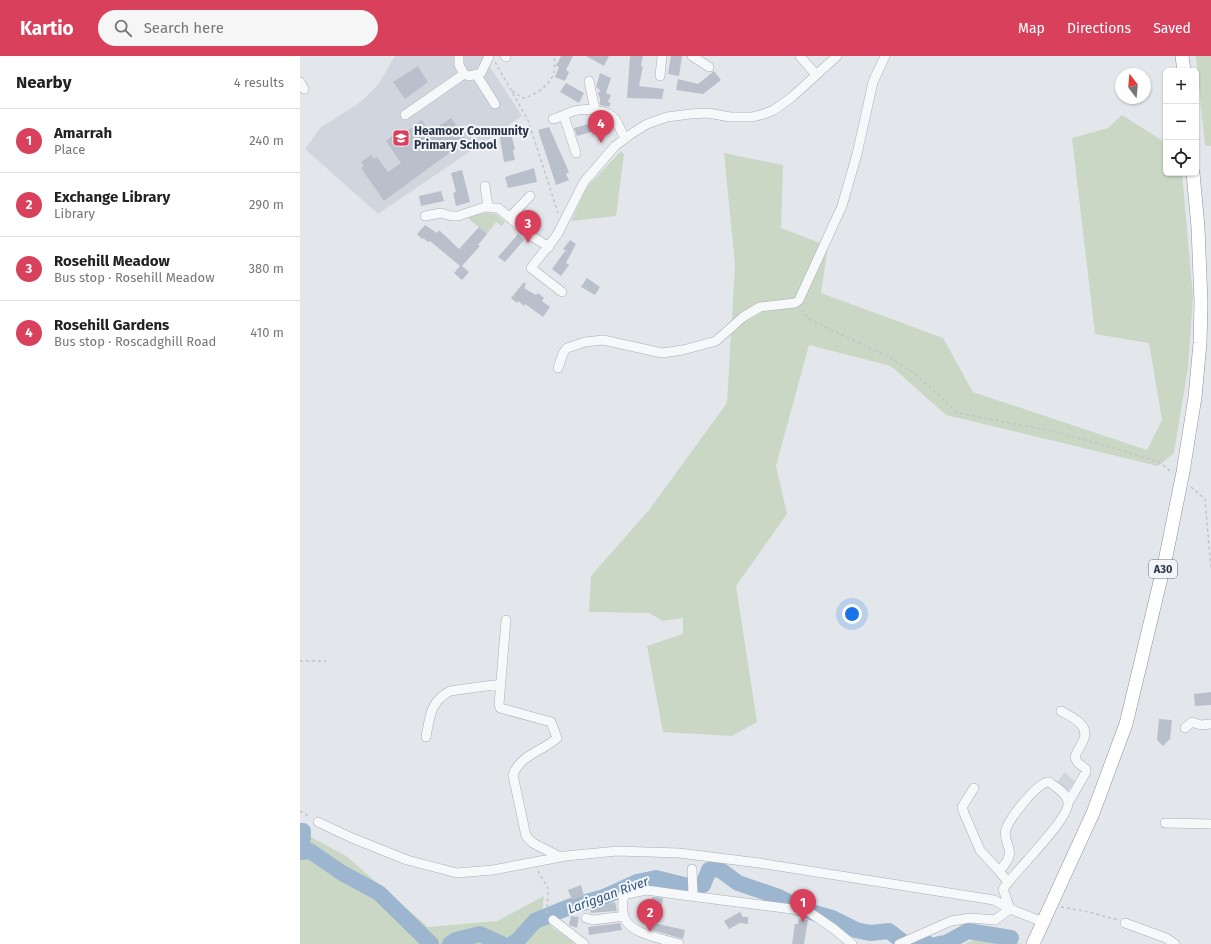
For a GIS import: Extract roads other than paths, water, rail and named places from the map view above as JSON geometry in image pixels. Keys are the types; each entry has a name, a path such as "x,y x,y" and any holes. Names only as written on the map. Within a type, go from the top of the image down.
{"highway":[{"path":"1182,56 1184,68"},
{"name":"A30","path":"1033,944 1093,812 1126,724 1165,561 1181,481 1195,397 1200,344 1200,281 1193,176"}],"street":[{"path":"459,56 459,65 464,74 469,76 481,73 491,58"},
{"path":"660,76 662,56"},
{"path":"692,56 709,67"},
{"path":"800,56 816,75"},
{"path":"562,292 530,268 549,246 584,182 615,146 647,124 667,117 708,113 730,117 752,117 774,110 792,97 837,56"},
{"path":"558,368 563,353 567,348 585,342 603,340 662,353 683,350 716,341 742,317 760,307 794,303 799,300 842,206 857,154 874,82 885,56"},
{"path":"405,115 464,74"},
{"path":"476,74 495,104"},
{"path":"589,81 595,110"},
{"path":"554,119 574,111 595,110 607,113 615,118 625,138"},
{"path":"564,116 576,153"},
{"path":"485,186 488,207"},
{"path":"510,217 530,196"},
{"path":"425,216 441,213 450,216 458,216 469,211 488,207 498,208 533,236 549,246"},
{"path":"506,620 500,708 545,719 551,722 557,738 549,745 525,758 513,775 526,836 533,843 560,857"},
{"path":"426,737 432,707 443,695 450,691 501,684"},
{"path":"1010,909 1003,889 1058,825 1067,810 1068,803 1086,772 1086,769 1078,763 1075,758 1084,740 1082,726 1078,720 1060,712"},
{"path":"1185,728 1192,722 1201,725 1211,724"},
{"path":"998,871 1005,864 1010,850 1006,835 1007,827 1017,810 1040,785 1047,782 1053,784 1066,796 1068,803"},
{"path":"974,788 962,808 980,850 1008,882"},
{"path":"1173,813 1168,823 1211,824"},
{"path":"318,822 352,838 407,860 457,873 493,870 560,857 618,851 679,853 759,863 994,900 1010,909 1043,922"},
{"path":"691,895 692,869"},
{"path":"679,944 644,933 630,926 624,916 623,895 646,890 808,911 834,928 852,944"},
{"path":"899,944 951,921 971,918 995,920 1010,909"},
{"path":"586,918 593,920 624,916"},
{"path":"550,917 584,944"},
{"path":"1126,922 1166,938 1175,944"}],"waterway":[{"name":"Lariggan River","path":"300,831 303,831 302,852 310,851 342,873 379,893 431,944"},
{"name":"Lariggan River","path":"512,944 517,941 535,921 569,907 604,897 637,882 656,878 696,888 703,885 709,870 719,869 738,883 779,897 804,910 832,918 856,930 870,933 889,931 902,941"},
{"name":"Lariggan River","path":"939,944 946,943 968,931 1011,938"},
{"name":"Lariggan River","path":"450,944 456,940 480,934 502,944"},
{"name":"Lariggan River","path":"905,944 917,941 929,944"}],"place":[{"name":"Heamoor Community Primary School","path":"401,138"},
{"name":"Rosehill Gardens","path":"601,143"},
{"name":"Rosehill Meadow","path":"528,243"},
{"name":"Amarrah","path":"803,922"},
{"name":"Exchange Library","path":"650,932"}]}
